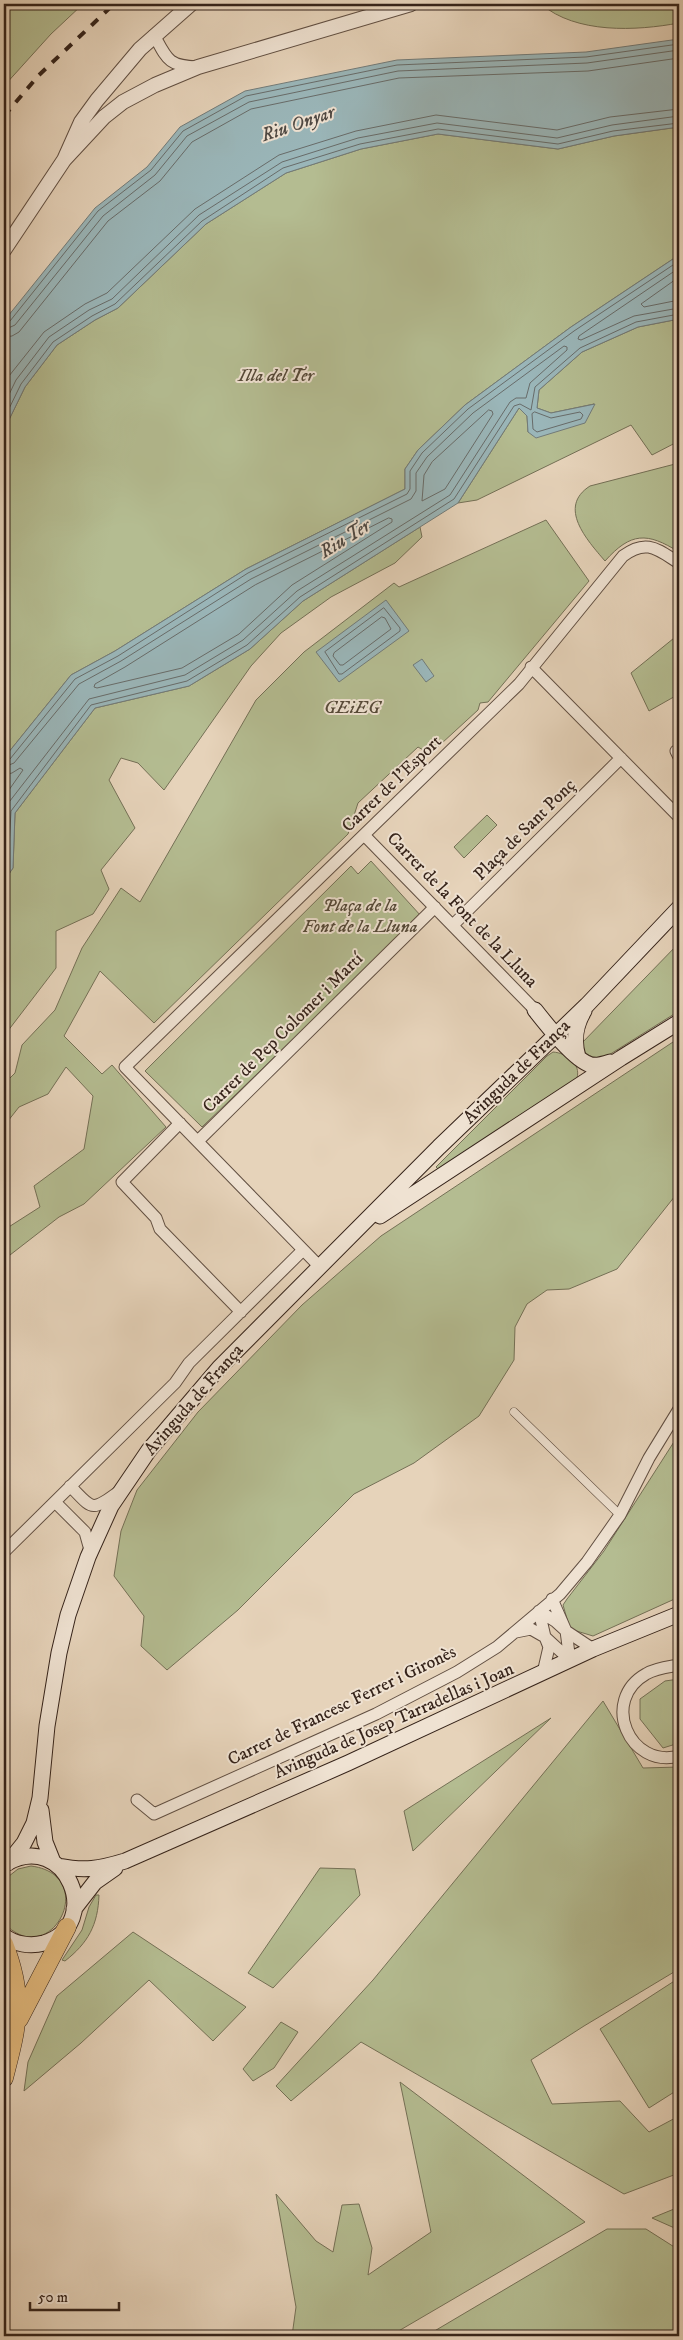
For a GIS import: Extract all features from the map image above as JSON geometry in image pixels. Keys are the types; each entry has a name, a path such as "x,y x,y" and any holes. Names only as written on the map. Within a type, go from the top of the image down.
{"main road":[{"name":"Avinguda de França","path":"6,1864 30,1834 40,1798 47,1726 59,1653 68,1614 90,1550 111,1506 149,1450 188,1401 218,1368 587,1005 679,908"},
{"path":"535,1010 558,1017 567,1016 587,1005"},
{"path":"578,1056 574,1038 577,1026 587,1005"},
{"path":"535,1010 555,1035 592,1066 605,1064 621,1058"},
{"name":"Avinguda de França","path":"352,1235 679,1022"},
{"name":"Avinguda de Josep Tarradellas i Joan","path":"6,1864 18,1858 30,1856 79,1870 96,1869 125,1861 593,1649 679,1614"},
{"name":"Avinguda de França","path":"40,1798 45,1842 55,1864 71,1883 75,1899 74,1910"},
{"name":"Avinguda de Josep Tarradellas i Joan","path":"74,1910 95,1882 125,1861"},
{"path":"17,2022 74,1910"},
{"path":"4,1936 18,1944 37,1945 54,1939 67,1927"},
{"path":"4,1944 16,1979 17,2022 4,2078"}],"street":[{"path":"64,160 78,127 128,61 154,35 190,4"},
{"path":"4,250 64,160 88,131 123,102 155,85 198,67 411,4"},
{"path":"154,35 166,58 179,66 198,67"},
{"name":"Carrer de l'Esport","path":"180,1124 125,1067 519,684 616,563 628,553 640,547 654,547 679,563"},
{"path":"531,668 679,817"},
{"name":"Plaça de Sant Ponç","path":"453,925 622,758"},
{"name":"Carrer de la Font de la Lluna","path":"364,835 535,1010"},
{"name":"Carrer de Pep Colomer i Martí","path":"198,1141 435,907"},
{"path":"241,1312 160,1229 156,1218 122,1182 180,1124 320,1267"},
{"path":"4,1552 175,1383 189,1363 303,1250"},
{"name":"Carrer de Francesc Ferrer i Gironès","path":"137,1800 154,1814 384,1709 458,1672 498,1647 560,1594 587,1562 620,1515 649,1458 679,1409"},
{"path":"514,1412 620,1515"},
{"path":"70,1486 88,1504 94,1506 100,1506 122,1489"},
{"path":"55,1502 85,1532 90,1550"},
{"path":"552,1600 566,1631 570,1660"},
{"path":"539,1611 593,1649"},
{"path":"539,1611 549,1647 543,1673"},
{"path":"514,1633 532,1629 545,1637 570,1660"},
{"path":"679,1665 663,1667 645,1674 627,1693 622,1710 626,1729 635,1743 642,1749 662,1758 679,1756"}],"green space":[{"path":"4,4 83,4 51,34 4,86"},
{"path":"541,4 679,4 679,23 644,28 607,28 571,21 555,14"},
{"name":"Illa del Ter","path":"679,127 679,255 571,327 465,405 418,450 405,469 405,489 246,569 115,651 71,675 4,758 4,430 25,387 57,345 95,320 118,308 206,224 286,173 361,149 438,134 558,149 614,136"},
{"path":"679,319 679,441 652,455 631,425 477,500 458,503 519,408 527,416 528,432 594,404 551,413 537,408 539,390 582,352 638,327"},
{"path":"679,463 679,552 658,541 640,538 631,540 623,545 605,561 590,543 578,524 575,513 580,494 590,486"},
{"name":"GEiEG","path":"546,520 589,581 488,702 480,703 478,710 430,754 418,747 358,803 348,834 154,1023 100,971 64,1036 102,1074 112,1065 166,1127 84,1204 59,1217 10,1255 4,1248 4,1230 40,1207 34,1186 84,1149 93,1096 66,1067 48,1094 19,1107 4,1126 4,1084 15,1073 22,1045 55,1010 82,948 121,888 140,902 256,700 304,652 394,583 399,587"},
{"path":"420,527 422,537 395,563 331,597 281,633 251,666 164,790 138,763 121,758 109,780 135,828 101,870 109,889 93,914 56,931 56,968 4,1036 4,881 13,868 15,813 95,708 189,686 250,649 303,601"},
{"path":"679,634 679,694 649,711 631,673"},
{"path":"487,815 497,825 464,858 454,847"},
{"name":"Plaça de la Font de la Lluna","path":"371,861 421,916 202,1127 145,1071 351,866 358,874"},
{"path":"679,943 679,1011 604,1058 593,1057 587,1054 580,1045"},
{"path":"679,1038 679,1191 617,1269 569,1289 547,1290 527,1304 515,1327 514,1360 479,1416 414,1463 354,1494 238,1610 167,1670 141,1646 144,1616 114,1576 121,1531 137,1490 198,1412 302,1305 381,1236"},
{"path":"553,1052 572,1060 577,1068 577,1078 438,1169 436,1167 547,1056"},
{"path":"679,1434 679,1597 593,1636 570,1629 563,1605 604,1551"},
{"path":"679,1679 679,1743 663,1748 640,1719 640,1699 665,1681"},
{"path":"603,1701 643,1768 679,1767 679,1969 531,2060 552,2104 620,2101 649,2132 679,2116 679,2173 624,2194 361,2042 291,2101 276,2086 373,1980"},
{"path":"551,1718 413,1851 404,1811"},
{"path":"31,1866 52,1873 63,1886 66,1901 61,1917 52,1929 38,1936 22,1935 4,1923 4,1880 18,1869"},
{"path":"320,1868 355,1869 360,1895 273,1988 248,1973"},
{"path":"96,1895 99,1895 97,1915 86,1940 65,1961 62,1960 82,1930 89,1907"},
{"path":"133,1932 246,2007 213,2041 149,1980 81,2043 24,2091 28,2062 57,1996"},
{"path":"679,1978 679,2089 649,2108 600,2029"},
{"path":"281,2022 298,2032 274,2068 253,2081 243,2069"},
{"path":"400,2082 585,2222 390,2336 292,2336 296,2307 276,2194 316,2241 333,2252 342,2205 359,2204 372,2248 368,2275 431,2232"},
{"path":"679,2207 679,2230 652,2218"},
{"path":"607,2229 646,2229 679,2250 679,2336 426,2336"}],"water":[{"name":"Riu Onyar","path":"679,39 679,127 614,136 558,149 438,134 361,149 286,173 206,224 118,308 95,320 57,345 25,387 4,430 4,321 95,208 147,167 180,127 245,91 397,60 586,52"},
{"name":"Riu Ter","path":"679,255 679,319 638,327 582,352 539,390 537,408 551,413 595,404 585,423 536,438 528,432 527,416 519,408 458,503 303,601 250,649 189,686 95,708 15,813 13,868 4,881 4,758 71,675 115,651 246,569 405,489 405,469 418,450 465,405 571,327"},
{"path":"386,600 409,631 339,682 316,652"},
{"path":"422,659 434,676 426,682 413,665"}],"railway":[{"path":"4,116 39,75 114,4"}]}
